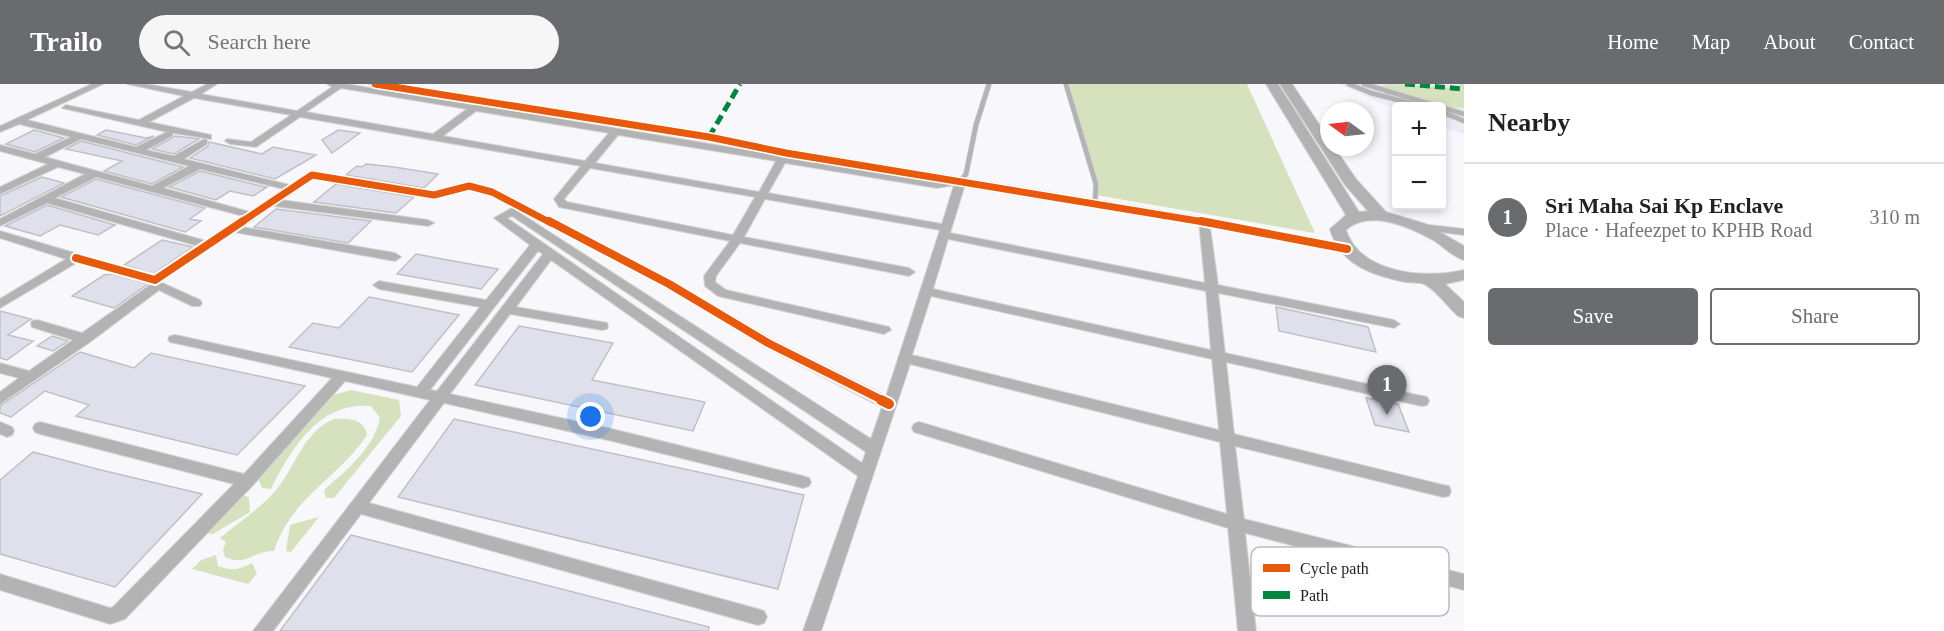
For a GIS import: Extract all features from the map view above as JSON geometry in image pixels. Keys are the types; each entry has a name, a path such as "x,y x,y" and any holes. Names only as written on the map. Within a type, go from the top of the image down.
{"main road":[{"path":"1272,84 1355,217"},
{"path":"1286,84 1350,182 1382,217"},
{"path":"1460,282 1432,282 1384,271 1347,249 1341,241 1338,229 1344,222 1355,217 1382,217 1421,227 1440,235 1464,255"},
{"path":"1432,282 1464,312"}],"street":[{"path":"0,129 99,84"},
{"path":"131,84 296,115 763,194 1394,324"},
{"path":"139,124 213,84"},
{"path":"375,84 616,131 649,132 782,160 937,185 961,181"},
{"path":"230,141 252,144 296,115 335,85 480,104 961,181 1205,222 1347,249"},
{"path":"434,138 480,104"},
{"path":"66,108 206,140 176,159"},
{"path":"18,121 291,188"},
{"path":"616,131 559,199 563,205 909,272"},
{"path":"138,150 169,134"},
{"path":"37,157 81,136"},
{"path":"0,148 250,215"},
{"path":"782,160 736,240 710,276 710,283 722,292 884,330"},
{"path":"2,188 57,163"},
{"path":"154,189 199,165"},
{"path":"0,223 95,173"},
{"path":"0,399 85,339 207,244 312,175 434,195 469,186 492,192 669,284 768,343 889,404"},
{"path":"812,631 961,181"},
{"path":"45,199 207,244"},
{"path":"269,202 428,223"},
{"path":"865,473 499,218 512,211 874,449"},
{"path":"1205,222 1247,631"},
{"path":"1421,227 1464,231"},
{"path":"231,228 395,257"},
{"path":"0,234 157,282 196,303"},
{"path":"419,394 537,244"},
{"path":"262,631 550,253"},
{"path":"0,304 76,258"},
{"path":"379,285 489,305"},
{"path":"926,291 1422,401"},
{"path":"506,309 602,326"},
{"path":"37,324 85,339"},
{"path":"175,339 612,435 803,482"},
{"path":"904,358 1443,491"},
{"path":"0,368 31,377"},
{"path":"0,582 114,615 247,481 342,376"},
{"path":"40,428 247,481"},
{"path":"919,428 1236,524 1326,547"},
{"path":"356,506 758,617"},
{"path":"1449,578 1464,582"}],"lane":[{"path":"961,181 966,174 976,125 989,84"},
{"path":"1066,84 1096,184 1095,203"},
{"path":"1349,84 1371,93 1406,102"},
{"path":"1364,84 1417,102"},
{"path":"1446,111 1464,114"},
{"path":"1446,112 1464,121"}],"shaded area":[{"path":"1339,84 1464,84 1464,134 1446,128 1446,102 1392,102 1392,108"}],"green space":[{"path":"1069,84 1247,84 1315,233 1096,195"},
{"path":"1389,84 1460,88 1459,84 1464,84 1464,108 1450,107 1446,106 1446,102 1433,102 1379,86"},
{"path":"351,390 399,400 401,416 334,498 326,498 324,490 366,449 377,429 380,418 371,406 353,406 336,411 322,420 298,444 271,489 262,488 257,475 324,402 334,395"},
{"path":"334,419 355,421 363,426 367,435 355,451 303,502 282,532 274,551 239,560 225,557 223,550 226,542 220,538 270,497 314,432"},
{"path":"240,495 249,497 250,512 213,534 206,533"},
{"path":"319,517 291,552 286,551 290,525"},
{"path":"216,555 218,566 235,569 252,563 257,574 248,584 192,569 201,560"}],"building":[{"path":"34,130 64,138 35,152 6,144"},
{"path":"106,130 146,138 154,136 136,145 97,135"},
{"path":"338,130 360,133 332,153 322,140"},
{"path":"175,136 199,139 174,154 152,149"},
{"path":"81,141 183,167 152,184 104,171 122,161 66,149"},
{"path":"209,142 262,154 273,147 316,155 275,179 190,158 208,146"},
{"path":"366,164 438,174 424,188 346,175 357,166 362,167"},
{"path":"200,171 267,187 253,196 230,191 216,200 169,187"},
{"path":"42,177 64,183 0,216 0,196"},
{"path":"96,179 205,208 190,219 201,221 185,232 61,197"},
{"path":"336,184 414,197 396,213 314,202"},
{"path":"47,205 115,225 98,235 60,225 40,236 5,226"},
{"path":"276,209 371,221 348,243 254,227"},
{"path":"162,240 193,247 153,274 124,265"},
{"path":"416,254 498,269 481,289 397,274"},
{"path":"112,274 148,284 114,308 72,296 104,275"},
{"path":"369,297 459,315 412,372 289,347 313,323 339,328"},
{"path":"1276,307 1368,327 1376,352 1279,331"},
{"path":"0,311 31,319 8,335 33,341 7,360 0,358"},
{"path":"519,326 613,343 592,380 705,402 693,431 475,385"},
{"path":"52,336 68,341 53,351 37,346"},
{"path":"80,352 134,368 151,353 305,386 237,455 76,416 89,405 45,391 11,417 0,413 0,406"},
{"path":"1366,398 1398,404 1409,432 1375,425"},
{"path":"454,419 804,495 778,589 398,497"},
{"path":"33,452 202,494 115,587 0,554 0,480"},
{"path":"351,535 709,627 708,631 280,631"}],"marked path":[{"path":"709,137 740,84"},
{"path":"1405,84 1464,89"}],"cycle path":[{"path":"375,84 709,137 786,153 1205,222 1347,249"},
{"path":"76,258 155,280 312,175 434,195 469,186 492,192 669,284 768,343 889,404"}],"place":[{"name":"Sri Maha Sai Kp Enclave","path":"1387,415"}]}
